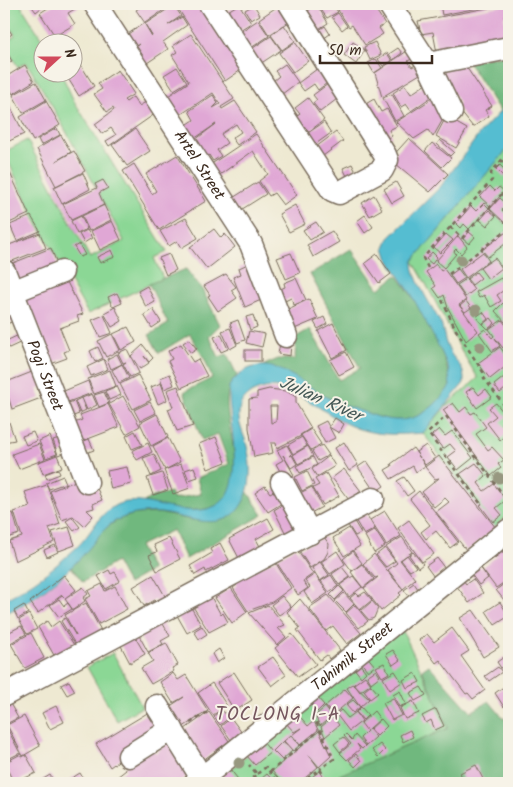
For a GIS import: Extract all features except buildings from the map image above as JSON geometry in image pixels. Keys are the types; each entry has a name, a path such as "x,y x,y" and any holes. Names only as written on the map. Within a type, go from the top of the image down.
{"street":[{"name":"Artel Street","path":"94,4 251,244 286,336"},
{"path":"210,4 332,190 339,193 382,170 387,160 386,154 290,4"},
{"path":"389,4 428,64 451,112"},
{"path":"428,64 509,48"},
{"name":"Pogi Street","path":"4,271 87,482"},
{"path":"12,292 62,272"},
{"path":"282,482 310,533"},
{"path":"4,695 373,499"},
{"name":"Tahimik Street","path":"199,781 509,530"},
{"path":"157,706 199,781"},
{"path":"130,756 173,732"}],"path":[{"path":"428,268 423,258 492,180 491,173 509,150"},
{"path":"501,160 509,169"},
{"path":"450,227 462,238 509,186"},
{"path":"449,274 509,228"},
{"path":"506,248 509,253"},
{"path":"442,300 456,330 483,372 484,378 509,412"},
{"path":"480,504 428,433 446,416 509,503"},
{"path":"173,732 209,711"},
{"path":"301,783 334,759 313,715"},
{"path":"270,772 320,730"},
{"path":"238,750 257,774"},
{"path":"246,783 266,767 278,783"},
{"path":"320,769 328,783"}],"green space":[{"path":"9,4 20,4 38,32 32,32 32,72 26,62 18,67 4,44 15,35 4,18 4,10"},
{"path":"509,54 509,102 501,113 468,62"},
{"path":"38,82 65,82 74,101 167,252 154,258 163,278 88,314 34,217 4,152 27,140 90,258 124,241"},
{"path":"509,147 509,515 494,528 423,433 448,404 478,378 413,261"},
{"path":"351,249 379,289 397,275 431,328 444,357 450,386 433,406 425,413 416,417 406,420 395,420 369,414 345,406 281,371 262,366 278,359 295,359 296,337 310,329 339,380 360,368 310,274"},
{"path":"186,269 203,291 220,325 209,336 219,357 227,354 237,375 230,385 227,400 235,458 235,477 230,493 219,505 198,510 171,508 144,502 150,498 170,492 173,499 201,494 197,478 229,464 218,434 202,440 184,392 212,378 205,360 190,334 159,353 149,335 168,324 149,284"},
{"path":"247,491 263,515 186,559 173,530 139,546 152,570 128,584 116,562 83,582 71,567 104,529 119,519 135,514 159,513 192,520 246,496"},
{"path":"400,625 448,728 333,778 335,783 215,783"},
{"path":"113,653 142,707 117,721 87,667"},
{"path":"429,665 471,712 489,701 504,719 509,715 509,783 335,783 333,778 448,728 422,670"}],"water":[{"name":"Julian River","path":"509,102 509,147 413,261 419,284 441,324 449,351 461,367 464,376 464,383 423,433 376,433 358,429 339,420 296,394 274,387 255,391 243,400 240,408 240,426 249,457 250,476 246,495 237,511 221,521 211,522 161,513 135,514 120,519 109,525 85,553 58,579 37,595 4,614 4,600 61,562 83,541 100,518 116,505 137,502 172,508 200,510 219,504 229,491 234,473 229,386 241,373 254,367 266,366 279,369 335,401 383,418 395,420 415,417 425,412 442,397 450,386 448,367 410,292 389,260 385,247 389,238 441,186 480,133"}],"district":[{"name":"TOCLONG I-A","path":"278,715"}]}
